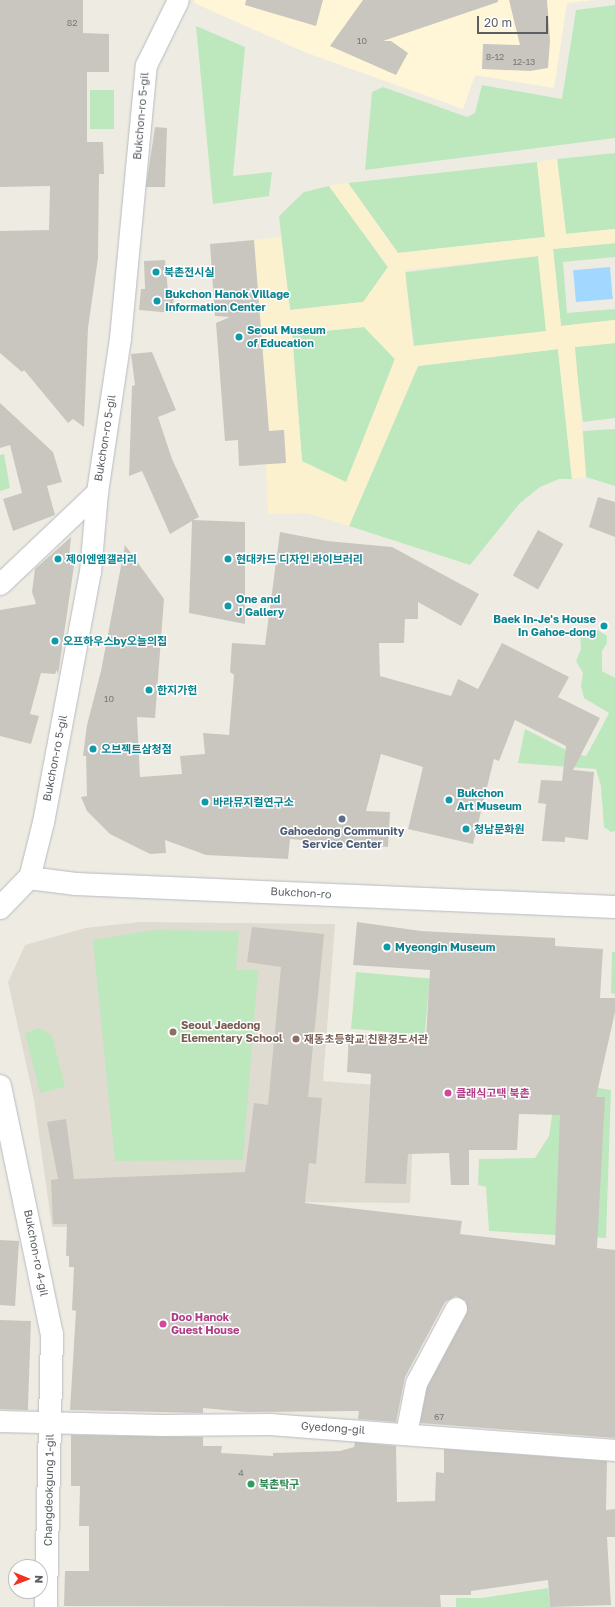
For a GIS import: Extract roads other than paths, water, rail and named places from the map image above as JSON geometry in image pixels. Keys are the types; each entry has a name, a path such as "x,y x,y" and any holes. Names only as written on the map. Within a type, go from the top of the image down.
{"street":[{"name":"Bukchon-ro 5-gil","path":"29,878 43,822 90,572 97,492 120,338 146,65 178,0"},
{"path":"0,584 97,492"},
{"path":"0,908 29,878"},
{"name":"Bukchon-ro","path":"29,878 76,884 615,907"},
{"name":"Bukchon-ro 4-gil","path":"0,1086 52,1334 50,1422"},
{"path":"406,1433 416,1383 456,1308"},
{"name":"Gyedong-gil","path":"0,1420 162,1425 270,1424 406,1433 615,1450"},
{"name":"Changdeokgung 1-gil","path":"46,1607 50,1422"}],"water":[{"path":"610,267 613,299 576,302 573,270"}],"place":[{"name":"북촌전시실","path":"156,272"},
{"name":"Bukchon Hanok Village Information Center","path":"157,301"},
{"name":"Seoul Museum of Education","path":"239,337"},
{"name":"제이엔엠갤러리","path":"58,559"},
{"name":"현대카드 디자인 라이브러리","path":"228,559"},
{"name":"One and J Gallery","path":"228,606"},
{"name":"Baek In-Je's House In Gahoe-dong","path":"604,626"},
{"name":"오프하우스by오늘의집","path":"55,641"},
{"name":"한지가헌","path":"149,690"},
{"name":"오브젝트삼청점","path":"93,749"},
{"name":"Bukchon Art Museum","path":"449,800"},
{"name":"바라뮤지컬연구소","path":"205,802"},
{"name":"Gahoedong Community Service Center","path":"342,819"},
{"name":"청남문화원","path":"466,829"},
{"name":"Myeongin Museum","path":"387,947"},
{"name":"Seoul Jaedong Elementary School","path":"173,1032"},
{"name":"재동초등학교 친환경도서관","path":"296,1039"},
{"name":"클래식고택 북촌","path":"448,1093"},
{"name":"Doo Hanok Guest House","path":"163,1324"},
{"name":"북촌탁구","path":"251,1484"}]}
